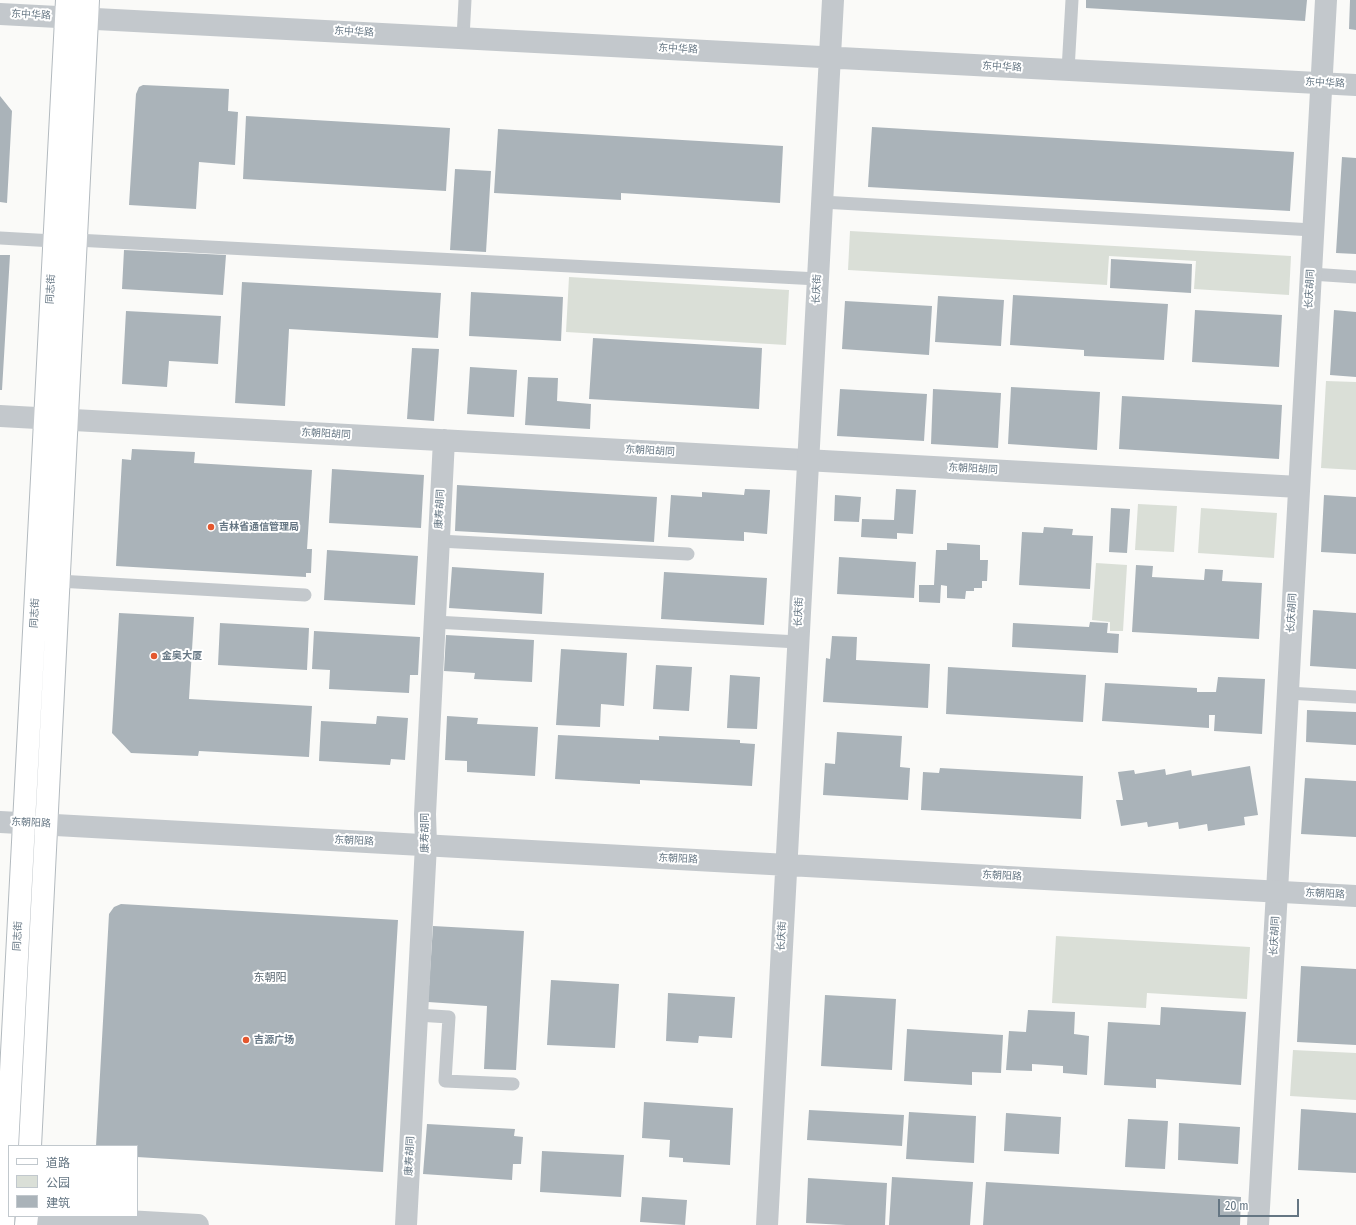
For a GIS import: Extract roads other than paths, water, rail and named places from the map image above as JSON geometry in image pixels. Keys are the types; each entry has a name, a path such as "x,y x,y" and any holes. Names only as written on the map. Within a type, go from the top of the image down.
{"main road":[{"path":"30,1145 76,240 77,9"},
{"name":"同志街","path":"4,1217 54,241 77,9"}],"street":[{"name":"长庆街","path":"767,1225 833,0"},
{"name":"长庆胡同","path":"1258,1225 1278,891 1310,274 1326,0"},
{"name":"东中华路","path":"0,14 77,9 463,38 1356,85"},
{"name":"东朝阳胡同","path":"0,416 1299,487"},
{"name":"康寿胡同","path":"406,1225 426,845 425,814 444,440"},
{"name":"东朝阳路","path":"0,822 1356,896"},
{"path":"54,1217 198,1225"}],"lane":[{"path":"463,38 465,0"},
{"path":"1068,70 1072,0"},
{"path":"822,202 1313,230"},
{"path":"0,238 54,241"},
{"path":"76,240 818,279"},
{"path":"1310,274 1356,277"},
{"path":"439,541 688,554"},
{"path":"58,581 305,595"},
{"path":"435,622 798,642"},
{"path":"1288,692 1356,697"},
{"path":"417,1015 449,1017 445,1081 513,1084"}],"place":[{"name":"吉林省通信管理局","path":"211,527"},
{"name":"金奥大厦","path":"154,656"},
{"name":"吉源广场","path":"246,1040"}],"district":[{"name":"东朝阳","path":"270,978"}]}
